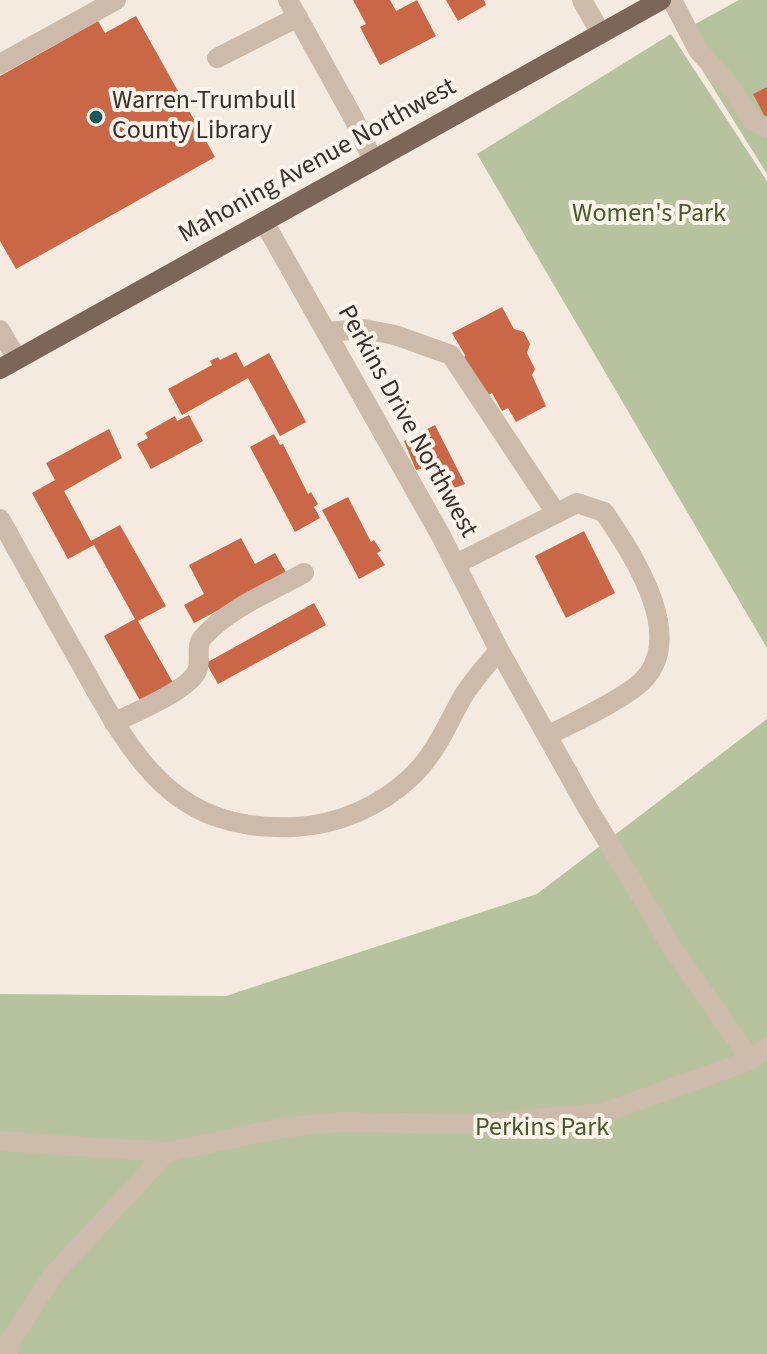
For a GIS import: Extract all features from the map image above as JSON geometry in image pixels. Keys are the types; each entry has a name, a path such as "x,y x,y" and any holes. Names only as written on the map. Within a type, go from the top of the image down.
{"main road":[{"name":"Mahoning Avenue Northwest","path":"8,364 661,0"}],"street":[{"path":"0,64 116,0"},
{"path":"582,0 601,34"},
{"path":"672,0 698,50 731,87 752,120 767,128"},
{"path":"217,58 293,8 354,119 373,161"},
{"name":"Perkins Drive Northwest","path":"264,222 456,564 547,736 673,949 759,1054"},
{"path":"326,332 364,329 451,355 556,513"},
{"path":"0,330 8,364"},
{"path":"456,564 577,503 604,512 650,587 657,613 658,646 651,671 636,688 547,736"},
{"path":"0,519 114,723 141,765 187,802 233,821 258,826 303,826 355,814 377,803 410,779 439,744 463,696 499,650"},
{"path":"114,723 191,682 200,663 198,648 202,637 232,615 304,573"},
{"path":"0,1141 167,1152 282,1128 339,1122 474,1124 603,1113 759,1054"},
{"path":"7,1354 10,1341 52,1276 167,1152"}],"green space":[{"path":"739,0 767,0 767,174 679,33"},
{"name":"Women's Park","path":"671,34 767,181 767,648 477,154"},
{"name":"Perkins Park","path":"767,719 767,1354 0,1354 0,994 226,996 537,894"}],"building":[{"path":"353,0 390,0 396,11 417,0 436,36 380,65 360,27 366,24"},
{"path":"446,0 484,0 486,5 458,21"},
{"name":"Warren-Trumbull County Library","path":"136,16 215,157 16,269 0,241 0,76 98,21 105,33"},
{"path":"767,87 767,116 765,117 753,94"},
{"path":"502,307 514,329 524,332 530,344 527,353 535,369 532,375 546,406 516,422 508,408 502,411 492,393 486,396 462,366 465,355 452,333"},
{"path":"236,352 244,367 269,353 306,422 280,436 248,378 182,415 168,389 212,365 210,361"},
{"path":"189,415 203,441 151,469 137,444 148,438 145,433 175,416 177,421"},
{"path":"435,425 465,484 441,493 429,467 416,470 404,441"},
{"path":"109,429 122,458 64,491 91,541 120,525 166,606 138,621 176,688 143,706 104,636 135,619 94,545 68,559 32,493 55,480 46,463"},
{"path":"274,434 280,445 283,444 308,494 311,492 318,504 314,507 320,518 295,532 250,447"},
{"path":"348,497 371,542 374,540 381,551 377,553 385,565 359,579 322,510"},
{"path":"584,531 615,593 566,618 535,556"},
{"path":"241,538 255,564 275,553 287,574 194,623 184,605 204,594 189,565"},
{"path":"314,603 326,625 218,684 206,663"}],"place":[{"name":"Warren-Trumbull County Library","path":"96,117"}]}
